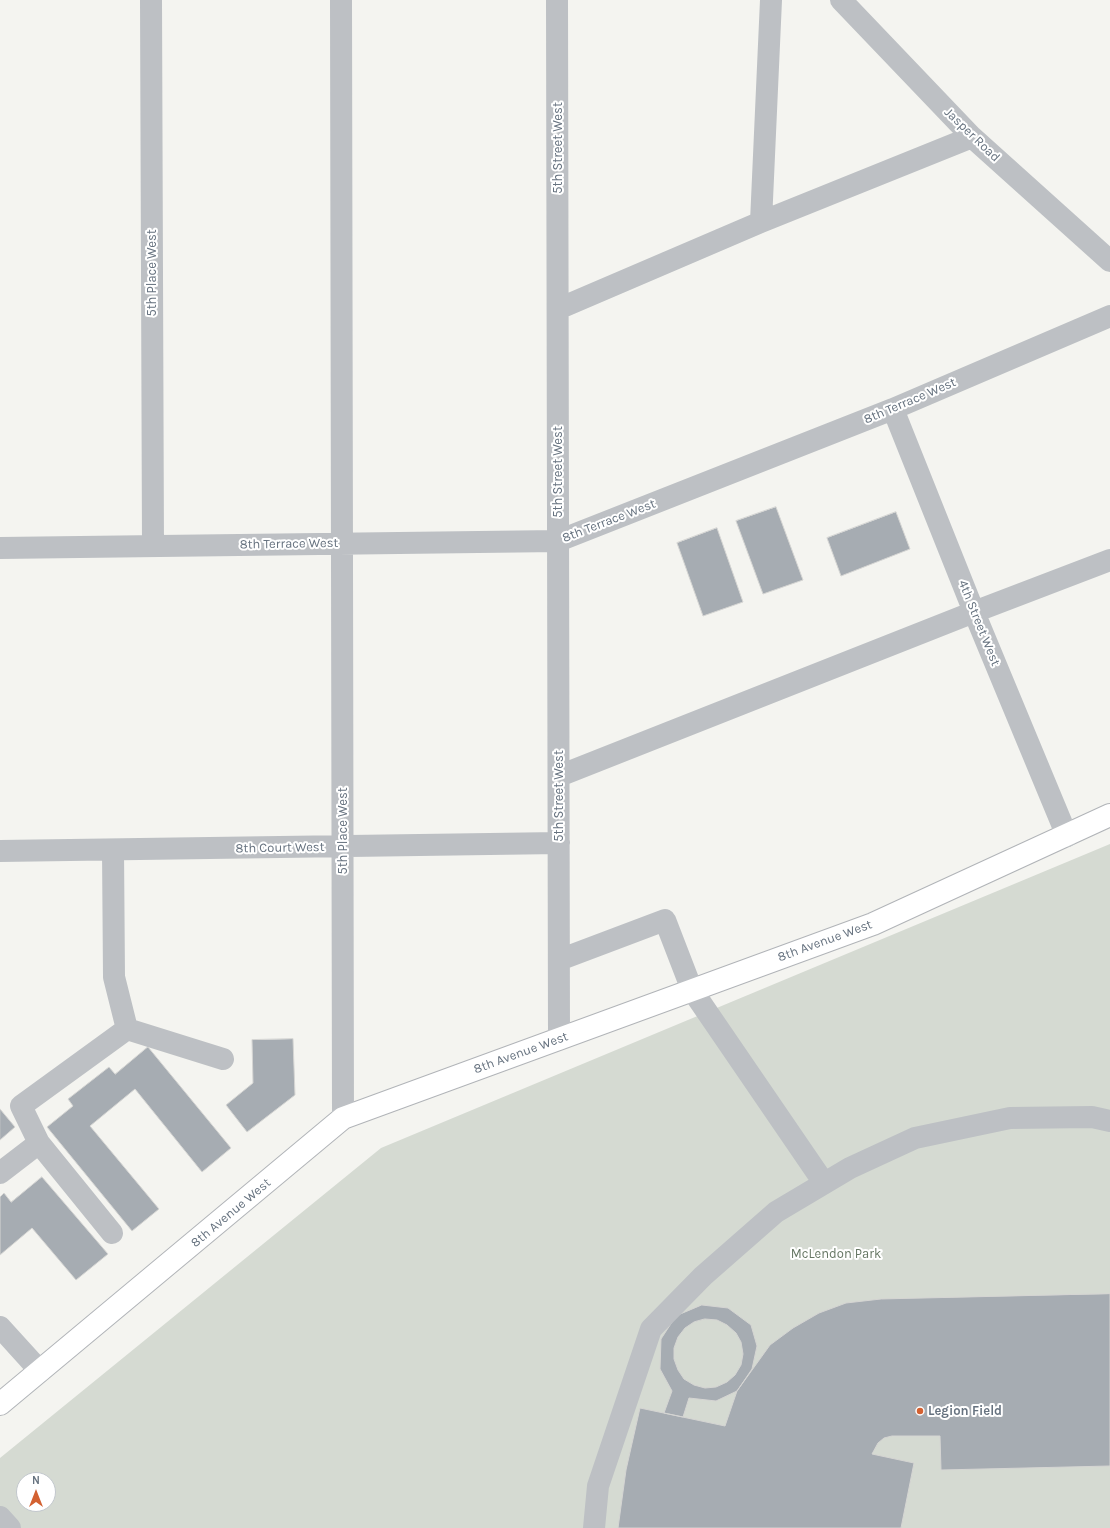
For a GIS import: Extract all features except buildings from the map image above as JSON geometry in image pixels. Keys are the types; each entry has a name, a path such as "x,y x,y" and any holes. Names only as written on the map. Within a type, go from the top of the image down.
{"main road":[{"name":"8th Avenue West","path":"0,1404 343,1118 873,924 1110,815"}],"street":[{"name":"5th Place West","path":"151,0 153,546"},
{"name":"5th Place West","path":"341,0 343,1118"},
{"name":"5th Street West","path":"557,0 559,1039"},
{"path":"761,222 771,0"},
{"name":"Jasper Road","path":"841,0 972,136 1110,262"},
{"path":"558,309 761,222 972,136"},
{"name":"8th Terrace West","path":"0,548 558,541 894,409 1110,316"},
{"name":"4th Street West","path":"894,409 974,612 1067,836"},
{"path":"559,776 974,612 1110,560"},
{"name":"8th Court West","path":"0,851 559,843"},
{"path":"113,850 114,977 127,1029"},
{"path":"559,960 665,920 692,990 824,1183"},
{"path":"127,1029 223,1060"},
{"path":"112,1233 39,1143 21,1106 127,1029"},
{"path":"594,1528 598,1486 651,1329 703,1276 776,1212 850,1168 915,1138 1010,1118 1092,1117 1110,1121"},
{"path":"0,1173 39,1143"},
{"path":"0,1327 40,1371"},
{"path":"0,1517 10,1528"}],"green space":[{"name":"McLendon Park","path":"1110,844 1110,1528 0,1528 0,1458 381,1148"}],"place":[{"name":"Legion Field","path":"920,1411"}]}
